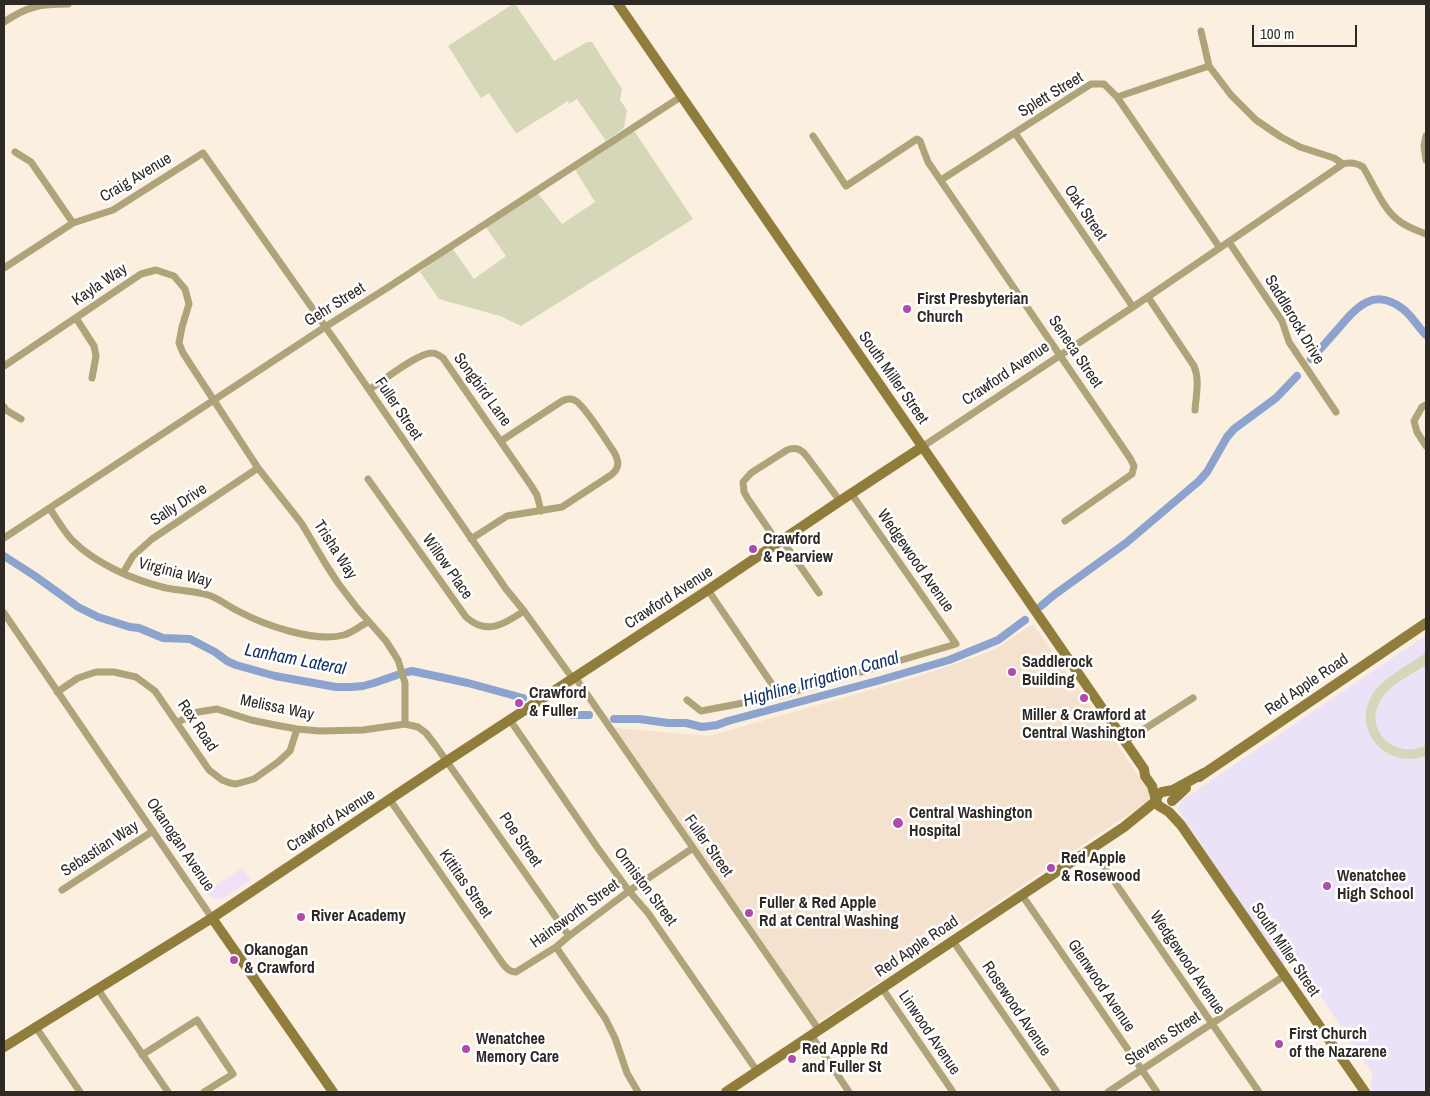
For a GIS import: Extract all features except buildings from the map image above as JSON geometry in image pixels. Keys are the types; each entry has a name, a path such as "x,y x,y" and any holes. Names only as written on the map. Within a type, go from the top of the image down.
{"street":[{"path":"4,22 20,12 36,6 68,4"},
{"name":"South Miller Street","path":"618,4 1144,770 1145,776 1152,786 1159,804 1181,825 1365,1092"},
{"path":"1201,31 1209,66 1238,102 1256,120 1300,147 1334,158 1343,164 1354,163 1363,167 1393,217 1404,225 1426,234"},
{"path":"1209,66 1117,97 1220,248"},
{"name":"Splett Street","path":"941,180 1091,84 1104,84 1117,97"},
{"name":"Gehr Street","path":"4,538 325,326 388,288 682,96"},
{"name":"Oak Street","path":"1015,133 1133,308"},
{"name":"Seneca Street","path":"813,136 846,186 917,139 920,141 928,162 1130,458 1134,466 1132,474 1065,521"},
{"path":"1426,136 1424,153 1426,160"},
{"path":"16,152 31,162 73,222"},
{"name":"Fuller Street","path":"203,153 506,589 574,678 693,848 815,1033 849,1092"},
{"name":"Craig Avenue","path":"4,268 73,222 112,210 203,153"},
{"name":"Crawford Avenue","path":"4,1047 35,1026 212,918 708,590 840,500 1133,308 1343,164"},
{"name":"Saddlerock Drive","path":"1229,242 1282,321 1289,342 1336,412"},
{"name":"Kayla Way","path":"4,366 141,274 156,270 174,276 185,289 189,304 179,343 183,354 213,400"},
{"path":"1148,297 1197,373 1198,381 1194,410"},
{"path":"76,318 94,346 96,356 92,378"},
{"name":"Songbird Lane","path":"369,390 419,357 430,353 439,355 501,440 534,490 541,511"},
{"path":"471,539 507,516 562,507 614,473 618,463 614,452 582,407 572,399 562,401 501,440"},
{"name":"Trisha Way","path":"213,400 258,468 302,524 325,563 368,622 386,640 398,660 405,683 405,724"},
{"path":"1426,405 1422,407 1414,421 1416,432 1426,446"},
{"path":"4,407 21,419"},
{"path":"819,593 744,492 743,482 751,473 786,450 797,448 808,458 840,500"},
{"name":"Sally Drive","path":"123,573 133,556 152,539 258,468"},
{"name":"Willow Place","path":"368,479 470,621 479,626 498,626 524,611"},
{"name":"Wedgewood Avenue","path":"780,696 956,644 851,493"},
{"name":"Virginia Way","path":"50,508 72,540 96,559 123,573 161,586 204,594 250,617 302,634 341,636 368,622"},
{"path":"687,700 701,710 780,696 708,590"},
{"name":"Okanogan Avenue","path":"4,613 152,831 334,1092"},
{"name":"Red Apple Road","path":"1172,801 1204,773 1426,623"},
{"name":"Rex Road","path":"57,692 78,678 96,672 114,672 136,676 156,691 215,776 236,784 254,779 278,762 290,751 297,729"},
{"path":"1124,742 1193,698"},
{"name":"Melissa Way","path":"178,722 198,712 217,709 251,720 297,729 345,732 405,724"},
{"name":"Ormiston Street","path":"510,720 629,891 653,920 757,1071"},
{"path":"405,724 418,727 426,732 447,761"},
{"name":"Poe Street","path":"447,761 570,936"},
{"name":"South Miller Street","path":"1144,770 1149,772 1165,792"},
{"name":"Red Apple Road","path":"1165,792 1204,773"},
{"path":"1165,792 1170,794 1172,801 1168,807 1159,804 1160,794 1165,792"},
{"name":"Kittitas Street","path":"390,800 507,969 516,972 524,968"},
{"name":"South Miller Street","path":"1172,801 1181,825"},
{"name":"Red Apple Road","path":"726,1092 1159,804"},
{"name":"Sebastian Way","path":"62,890 152,831"},
{"name":"Hainsworth Street","path":"524,968 556,947 629,891 693,848"},
{"name":"Wedgewood Avenue","path":"1092,849 1258,1092"},
{"name":"Glenwood Avenue","path":"1022,895 1157,1092"},
{"name":"Rosewood Avenue","path":"953,941 1057,1092"},
{"path":"556,947 604,1018 615,1038 627,1073 638,1092"},
{"name":"Stevens Street","path":"1108,1092 1284,976"},
{"path":"97,988 168,1092"},
{"name":"Linwood Avenue","path":"882,988 953,1092"},
{"path":"142,1055 197,1020 233,1074 204,1092"},
{"path":"35,1026 80,1092"}],"shaded area":[{"name":"Central Washington Hospital","path":"1033,624 1150,792 1151,799 817,1023 615,728 709,736 923,675 994,650"},
{"name":"Wenatchee High School","path":"1426,635 1426,1092 1373,1092 1371,1086 1372,1073 1311,982 1310,972 1294,962 1279,964 1178,809 1182,800"},
{"path":"242,868 251,880 221,900 212,897 206,892"}],"green space":[{"path":"515,4 554,61 587,42 592,42 622,89 620,100 627,110 624,128 606,141 577,99 569,104 568,101 517,133 489,93 481,98 448,46"},
{"path":"633,129 693,219 521,326 500,316 439,299 420,272 452,248 474,279 506,256 485,226 537,192 562,224 595,202 574,168"},
{"path":"1426,653 1426,665 1389,690 1380,701 1376,712 1376,723 1379,732 1394,746 1404,749 1415,749 1426,745 1426,756 1412,759 1399,758 1387,753 1377,745 1370,734 1366,722 1367,709 1372,695 1382,683"}],"waterway":[{"name":"Highline Irrigation Canal","path":"1311,359 1351,314 1366,303 1374,300 1383,299 1403,309 1426,335"},
{"name":"Highline Irrigation Canal","path":"1041,606 1126,543 1199,481 1207,472 1227,437 1234,429 1276,398 1297,376"},
{"name":"Lanham Lateral","path":"4,556 78,607 98,617 139,628 163,638 190,639 236,665 275,676 336,687 363,686 397,675"},
{"name":"Highline Irrigation Canal","path":"614,719 686,723 702,727 717,725 949,660 998,640 1025,620"},
{"name":"Lanham Lateral","path":"408,672 412,671 468,683 523,698"},
{"name":"Highline Irrigation Canal","path":"548,708 571,715 589,715"}],"place":[{"name":"First Presbyterian Church","path":"907,309"},
{"name":"Crawford & Pearview","path":"753,549"},
{"name":"Saddlerock Building","path":"1012,672"},
{"name":"Miller & Crawford at Central Washington","path":"1084,698"},
{"name":"Crawford & Fuller","path":"519,703"},
{"name":"Central Washington Hospital","path":"898,823"},
{"name":"Red Apple & Rosewood","path":"1051,868"},
{"name":"Wenatchee High School","path":"1327,886"},
{"name":"Fuller & Red Apple Rd at Central Washing","path":"749,913"},
{"name":"River Academy","path":"301,917"},
{"name":"Okanogan & Crawford","path":"234,960"},
{"name":"First Church of the Nazarene","path":"1279,1044"},
{"name":"Wenatchee Memory Care","path":"466,1049"},
{"name":"Red Apple Rd and Fuller St","path":"792,1059"}]}
